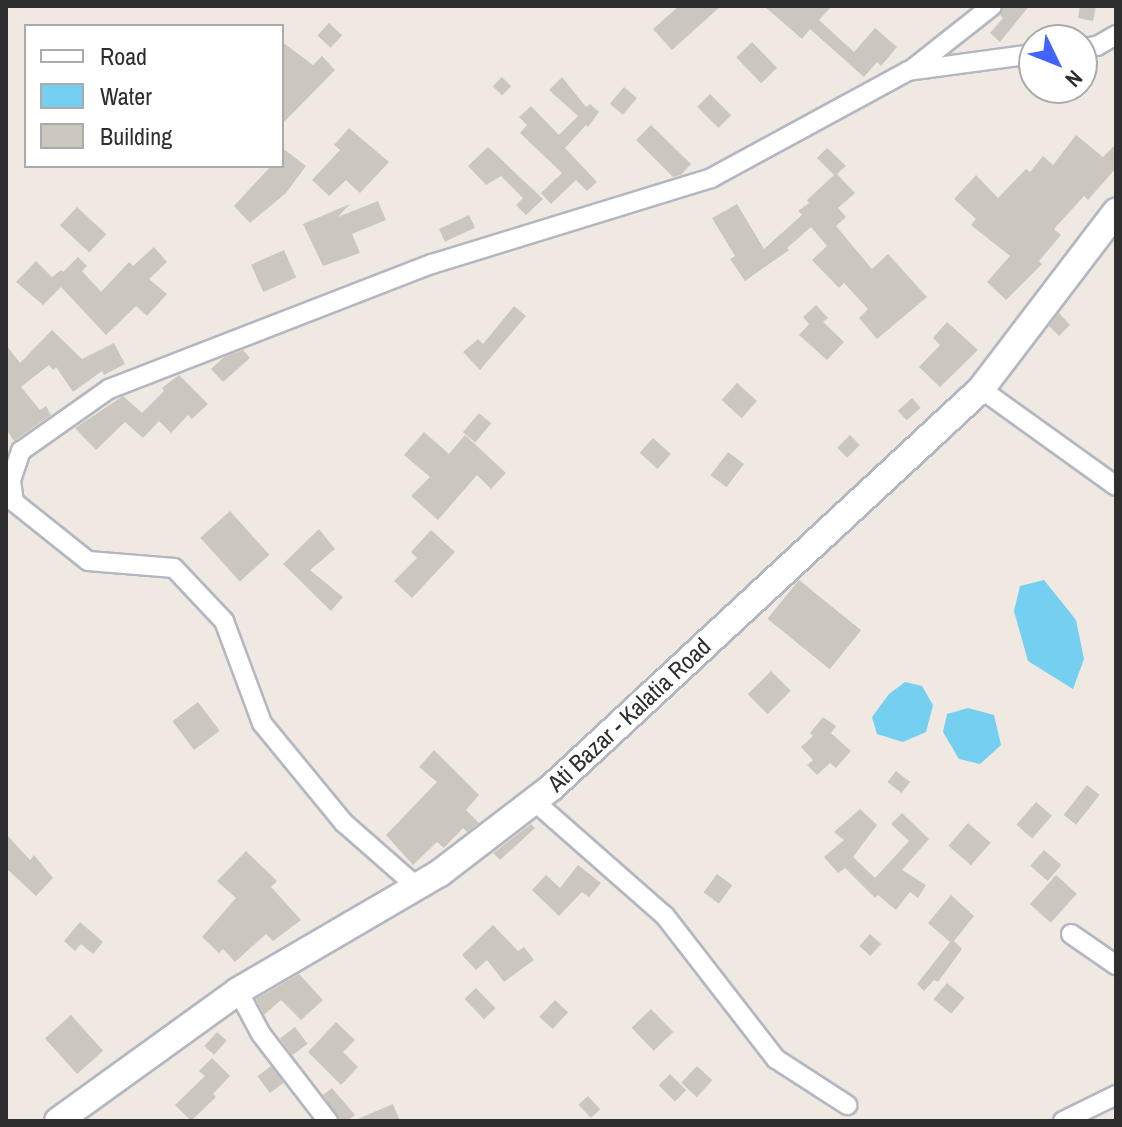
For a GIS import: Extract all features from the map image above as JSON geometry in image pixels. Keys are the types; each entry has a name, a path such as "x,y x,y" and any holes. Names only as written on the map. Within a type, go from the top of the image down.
{"main road":[{"name":"Ati Bazar - Kalatia Road","path":"58,1121 238,991 440,873 534,801 981,389 1116,212"}],"street":[{"path":"416,886 344,823 262,723 224,621 174,568 88,561 14,502 11,480 21,451 109,389 432,264 711,178 908,71 992,6"},
{"path":"1098,45 1116,35"},
{"path":"908,71 1018,56"},
{"path":"981,389 1116,486"},
{"path":"534,801 665,916 776,1059 847,1105"},
{"path":"1071,934 1116,965"},
{"path":"238,991 261,1034 328,1121"},
{"path":"1063,1121 1116,1095"}],"water":[{"path":"1044,580 1076,620 1084,659 1073,689 1028,661 1014,611 1020,586"},
{"path":"905,682 922,686 933,705 926,732 903,742 877,734 872,717 889,694"},
{"path":"968,708 994,715 1001,745 980,764 959,759 943,732 947,714"}],"building":[{"path":"679,6 721,6 672,50 653,29"},
{"path":"764,6 832,6 819,20 854,52 875,28 897,47 881,66 877,62 864,77 810,29 802,39"},
{"path":"1004,6 1029,6 1000,42 990,33 1003,18 1000,15"},
{"path":"1080,6 1096,6 1093,21 1078,18"},
{"path":"329,23 342,35 331,48 317,35"},
{"path":"752,42 777,68 761,83 736,57"},
{"path":"284,43 313,65 322,56 335,70 284,122"},
{"path":"502,77 511,86 502,95 493,86"},
{"path":"562,77 586,107 590,104 599,112 565,148 597,182 587,191 576,180 551,204 541,193 562,173 520,133 527,125 519,117 531,106 559,135 578,116 549,90"},
{"path":"624,87 637,98 623,115 610,104"},
{"path":"710,94 731,115 718,128 697,107"},
{"path":"651,125 691,164 681,175 673,177 636,140"},
{"path":"349,128 389,162 360,193 346,180 329,196 312,180 340,150 334,145"},
{"path":"1076,135 1103,157 1116,144 1116,168 1088,200 1084,196 1054,229 1061,235 1039,261 1042,264 1006,300 987,282 1010,256 971,225 976,219 954,199 976,175 998,198 1026,169 1030,172 1043,156 1053,165"},
{"path":"488,147 543,199 526,215 516,205 523,198 501,176 486,185 468,166"},
{"path":"827,148 846,166 837,174 855,193 838,208 846,217 836,226 872,269 888,254 927,297 877,339 859,318 868,309 844,283 839,288 812,260 827,246 811,227 787,248 789,250 745,281 730,259 735,256 712,218 737,204 764,249 802,215 798,211 834,175 817,158"},
{"path":"284,150 306,166 286,193 250,223 234,206 269,168 284,168"},
{"path":"378,201 386,220 352,234 360,253 323,266 303,224 350,204 338,217"},
{"path":"77,207 106,234 89,253 60,225"},
{"path":"469,215 475,228 445,242 439,229"},
{"path":"154,247 167,262 149,279 167,294 147,316 136,306 106,335 61,287 43,305 16,282 36,261 52,277 61,270 63,272 78,257 87,266 82,271 101,292 129,262 133,266"},
{"path":"284,250 296,277 263,292 251,265"},
{"path":"816,305 828,318 823,322 844,342 827,360 799,335 809,324 803,317"},
{"path":"514,306 526,316 480,370 463,352 478,339 483,344"},
{"path":"1059,313 1070,325 1059,336 1049,326"},
{"path":"947,322 978,350 940,387 919,367 940,345 933,338"},
{"path":"52,330 82,359 114,343 125,364 104,375 102,371 73,392 56,367 53,370 49,365 21,387 40,410 46,406 51,415 14,441 6,429 6,345 20,363"},
{"path":"243,350 250,358 223,382 211,369 224,357"},
{"path":"179,375 208,404 192,419 188,415 171,433 159,421 143,438 125,422 96,450 75,428 123,396 142,413 164,391 162,388"},
{"path":"737,383 757,401 742,418 722,400"},
{"path":"912,398 921,408 907,420 898,411"},
{"path":"479,413 491,423 475,442 463,432"},
{"path":"424,432 449,454 465,435 506,473 491,489 477,475 438,520 411,496 430,477 404,455"},
{"path":"850,435 860,445 847,458 837,448"},
{"path":"653,438 671,454 657,469 640,453"},
{"path":"728,452 744,464 727,487 711,475"},
{"path":"230,511 269,555 240,582 200,538"},
{"path":"319,529 335,549 310,570 343,597 331,611 283,564"},
{"path":"431,530 455,552 412,598 394,581 417,558 411,552"},
{"path":"799,580 861,630 830,669 768,619"},
{"path":"771,671 791,691 767,714 748,694"},
{"path":"198,702 220,731 194,750 172,721"},
{"path":"823,717 836,726 831,733 851,751 836,768 830,763 817,775 807,765 813,760 801,747 813,736 810,733"},
{"path":"434,750 479,795 466,810 479,823 467,832 463,828 444,848 437,842 413,865 386,835 437,782 419,767"},
{"path":"896,771 910,782 902,793 887,782"},
{"path":"1087,785 1100,795 1076,825 1064,815"},
{"path":"1036,802 1052,816 1032,838 1016,825"},
{"path":"860,809 877,825 853,857 875,878 909,841 891,824 902,813 929,839 902,870 926,885 918,898 910,892 896,910 878,895 875,898 845,868 838,873 824,857 844,840 834,832"},
{"path":"968,823 991,843 971,865 948,846"},
{"path":"531,824 535,828 500,860 493,853"},
{"path":"6,834 30,860 34,855 53,878 36,896 6,868"},
{"path":"1044,850 1061,865 1048,881 1030,866"},
{"path":"246,851 277,881 271,887 301,920 273,941 266,934 235,962 223,949 219,953 202,937 236,898 217,881"},
{"path":"578,865 601,883 589,897 582,892 559,916 532,890 546,875 560,888"},
{"path":"717,874 732,885 719,904 703,893"},
{"path":"1056,875 1077,894 1051,923 1030,904"},
{"path":"951,895 974,916 954,941 962,949 938,982 934,980 924,991 917,984 950,942 928,923"},
{"path":"80,922 103,942 93,954 81,944 75,951 64,941"},
{"path":"493,925 518,951 524,947 534,960 504,982 487,960 476,970 462,955"},
{"path":"870,934 881,944 870,956 859,946"},
{"path":"299,974 323,1000 301,1020 281,1000 264,1015 256,999"},
{"path":"947,983 965,998 951,1014 934,999"},
{"path":"476,988 495,1008 484,1019 464,999"},
{"path":"555,1000 568,1012 552,1029 539,1017"},
{"path":"651,1009 673,1032 654,1051 632,1028"},
{"path":"71,1015 103,1051 77,1074 45,1038"},
{"path":"336,1022 355,1040 343,1052 358,1067 341,1085 308,1052"},
{"path":"295,1027 308,1044 292,1055 280,1038"},
{"path":"217,1032 227,1041 214,1055 204,1046"},
{"path":"212,1058 230,1076 213,1094 216,1097 191,1121 175,1105 205,1076 199,1071"},
{"path":"271,1066 284,1083 270,1093 257,1076"},
{"path":"697,1066 712,1080 697,1097 681,1083"},
{"path":"670,1074 686,1090 675,1102 659,1085"},
{"path":"332,1088 355,1115 347,1121 340,1121 323,1095"},
{"path":"588,1096 600,1109 591,1118 578,1105"},
{"path":"393,1104 400,1121 353,1121"}]}
